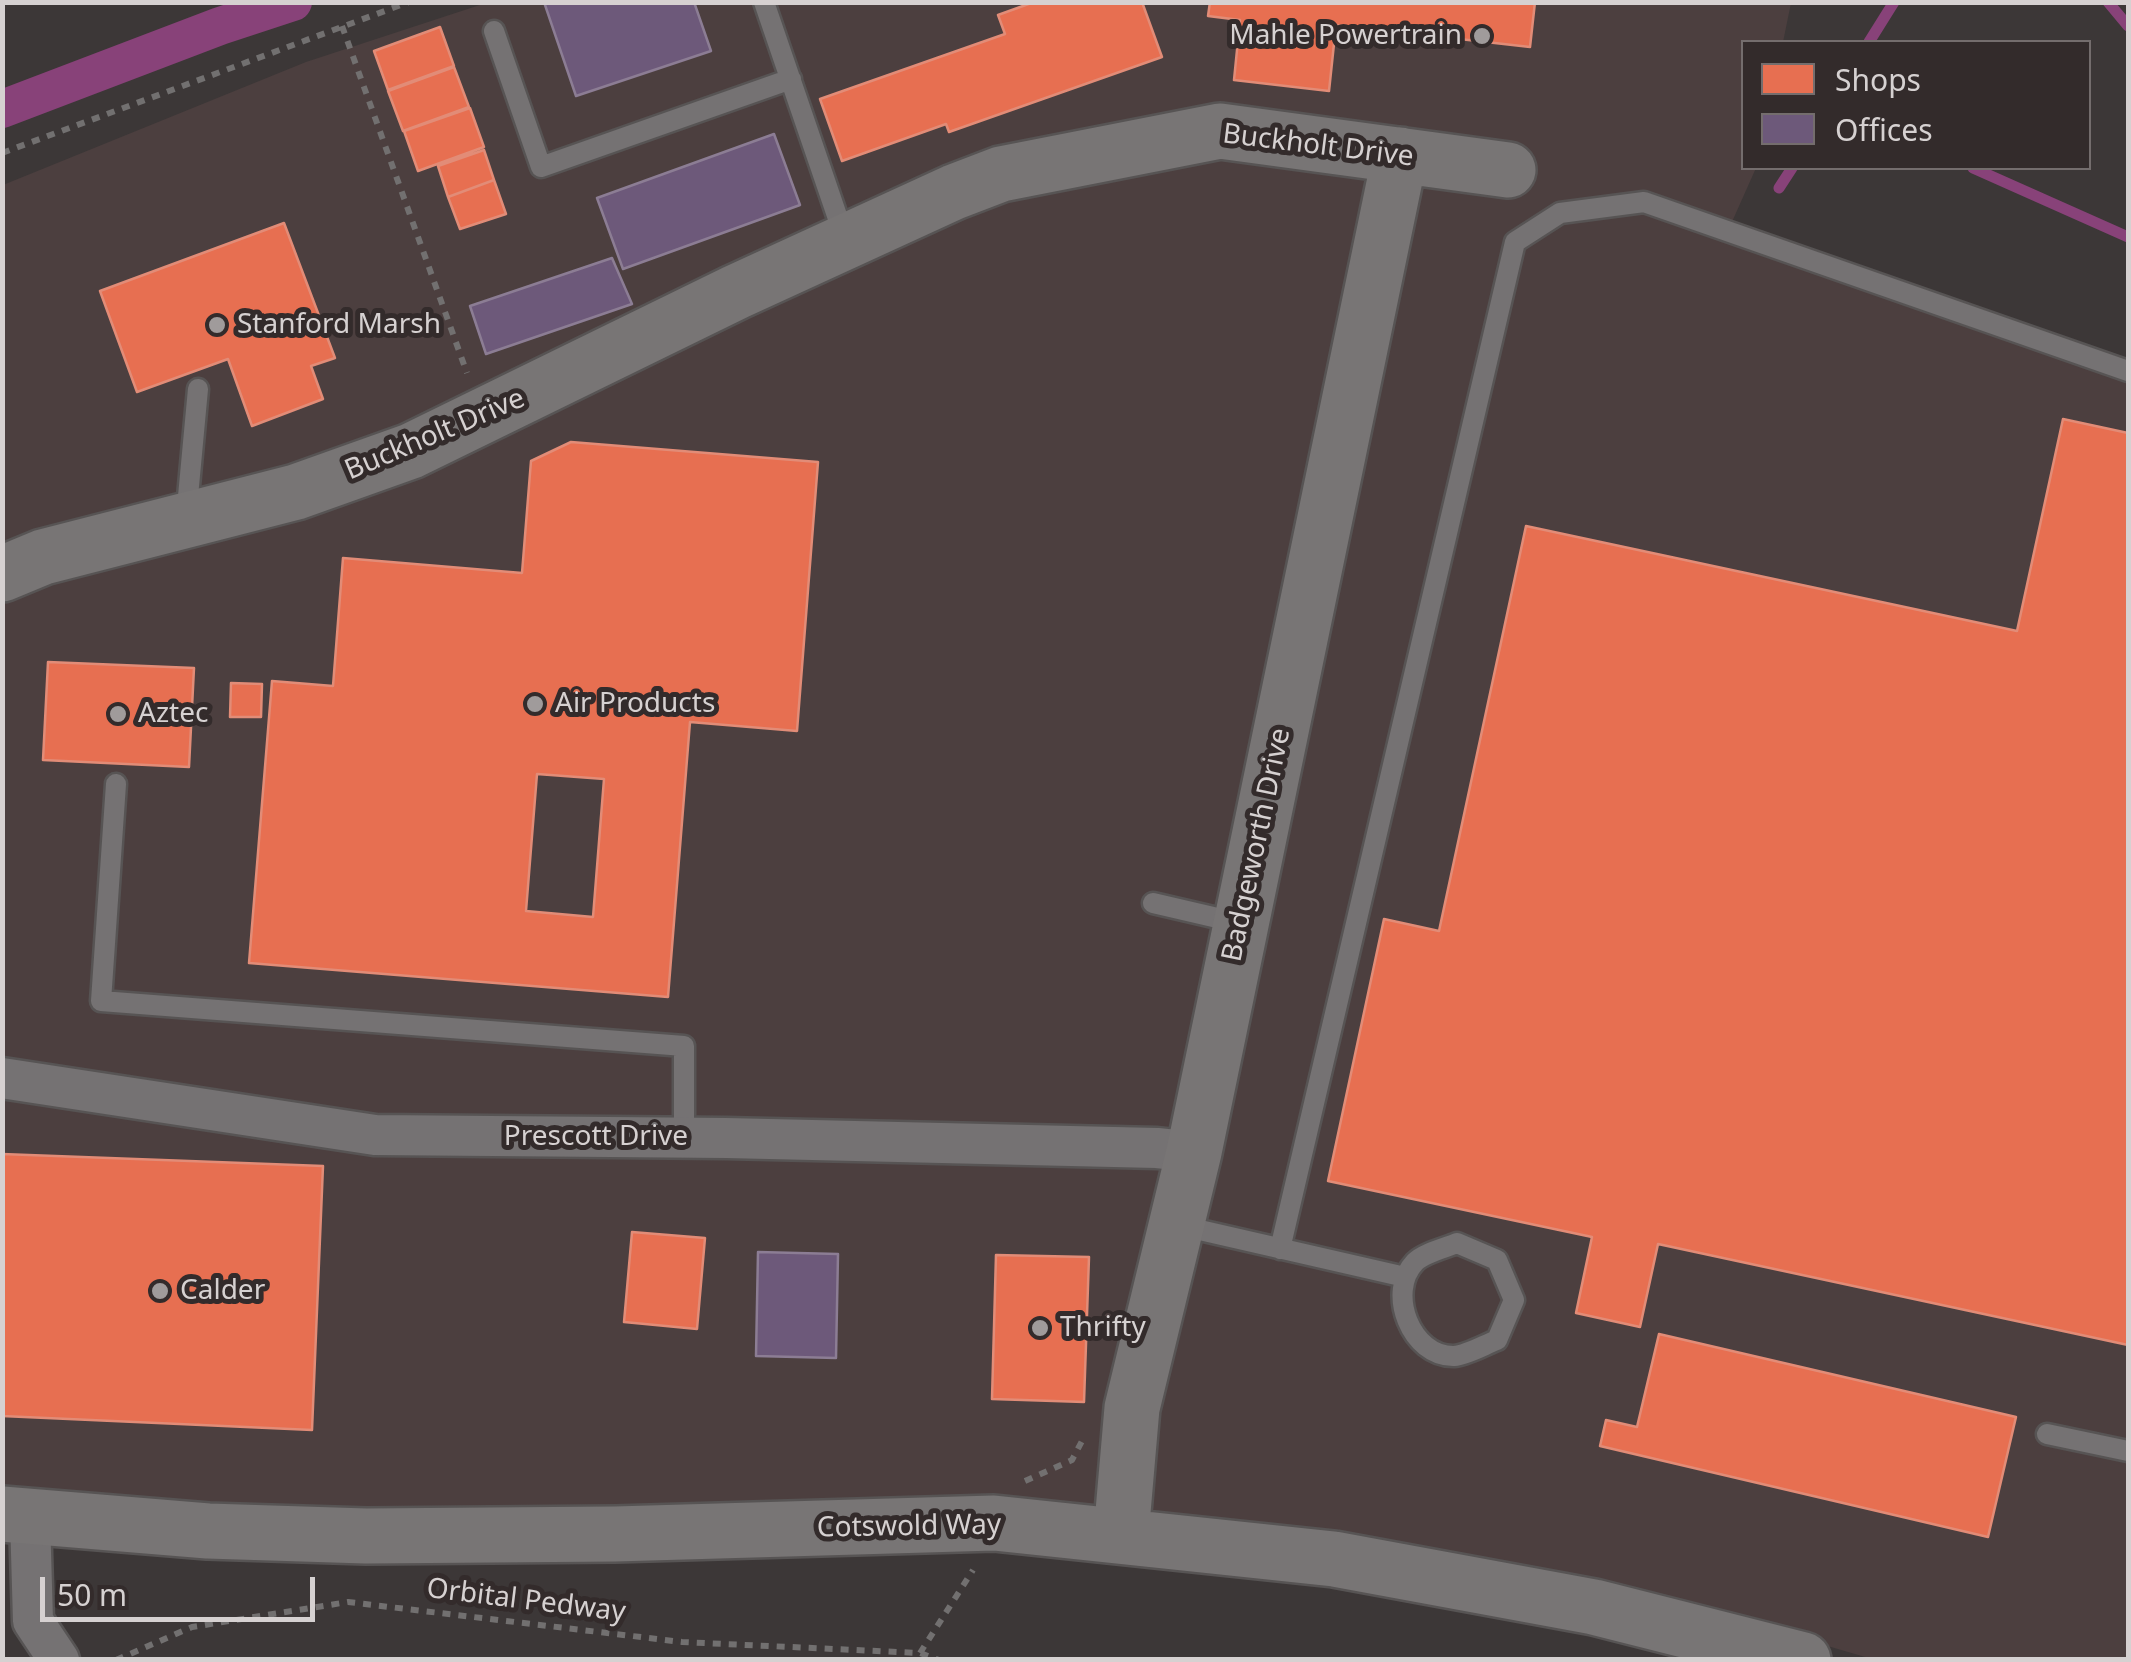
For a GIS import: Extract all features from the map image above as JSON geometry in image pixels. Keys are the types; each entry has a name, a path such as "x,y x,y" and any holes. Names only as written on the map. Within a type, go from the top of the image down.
{"street":[{"name":"Buckholt Drive","path":"2,574 43,557 296,492 411,451 846,241 1001,174 1220,131 1508,170"},
{"name":"Badgeworth Drive","path":"1121,1536 1132,1408 1194,1152 1400,155"},
{"name":"Prescott Drive","path":"2,1078 374,1135 684,1137 1194,1152"},
{"name":"Cotswold Way","path":"16,1516 208,1530 366,1536 615,1534 994,1523 1334,1559 1594,1606 1803,1660"},
{"path":"16,1516 34,1621 59,1660"}],"lane":[{"path":"764,2 846,241"},
{"path":"494,31 541,168 791,79"},
{"path":"1280,1249 1515,242 1560,213 1644,202 2128,371"},
{"path":"185,520 198,389"},
{"path":"116,784 101,1001 684,1046 684,1137"},
{"path":"1153,903 1241,924"},
{"path":"1176,1225 1405,1277"},
{"path":"1457,1243 1497,1260 1514,1300 1497,1340 1457,1356 1446,1355 1417,1340 1400,1300 1405,1277 1417,1260 1457,1243"},
{"path":"2048,1434 2128,1451"}],"path":[{"path":"2,153 409,2"},
{"path":"342,26 483,418"},
{"path":"920,1653 980,1558"},
{"name":"Orbital Pedway","path":"116,1660 192,1628 348,1602 682,1642 920,1653 939,1660"},
{"path":"894,1660 901,1652"}],"shaded area":[{"path":"486,3 1791,3 1783,40 1741,40 1741,170 1755,170 1723,242 2128,368 2128,1659 1872,1659 1698,1608 1338,1535 1232,1519 1122,1509 612,1517 215,1510 3,1486 3,185 306,62"}],"building: Shops":[{"path":"1034,2 1142,2 1162,57 949,132 946,124 842,161 820,99 1005,34 998,15"},
{"name":"Mahle Powertrain","path":"1210,2 1535,2 1530,47 1336,25 1329,91 1234,80 1240,20 1208,16"},
{"path":"440,27 454,66 388,90 374,51"},
{"path":"454,67 469,107 403,131 388,91"},
{"path":"470,108 484,147 418,171 404,131"},
{"path":"484,150 494,180 448,197 438,166"},
{"path":"494,180 506,214 460,229 448,197"},
{"name":"Stanford Marsh","path":"284,223 335,358 311,366 323,399 252,426 228,359 137,392 100,291"},
{"path":"2063,419 2128,433 2128,1345 1658,1244 1640,1327 1576,1313 1592,1237 1328,1181 1384,919 1439,931 1526,526 2017,631"},
{"name":"Air Products","path":"571,442 818,462 797,731 690,722 668,997 249,963 272,681 333,686 343,558 522,573 531,461","holes":["537,774 604,779 593,917 526,911"]},
{"name":"Aztec","path":"48,662 194,668 189,767 43,760"},
{"path":"231,683 262,684 261,717 230,717"},
{"name":"Calder","path":"2,1154 323,1166 312,1430 2,1416"},
{"path":"632,1232 705,1238 697,1329 624,1322"},
{"name":"Thrifty","path":"996,1255 1089,1257 1084,1402 992,1399"},
{"path":"1659,1334 2016,1417 1988,1537 1600,1446 1606,1420 1637,1427"}],"building: Offices":[{"path":"544,2 694,2 711,51 576,96"},
{"path":"774,134 800,205 623,269 597,198"},
{"path":"612,258 632,304 486,354 470,306"},
{"path":"758,1252 838,1254 836,1358 756,1356"}],"waterway":[{"path":"2,109 293,2"},
{"path":"1870,40 1894,2"},
{"path":"2108,2 2128,26"},
{"path":"1779,188 1791,170"},
{"path":"1977,170 2128,237"}],"place":[{"name":"Mahle Powertrain","path":"1482,36"},
{"name":"Stanford Marsh","path":"217,325"},
{"name":"Air Products","path":"535,704"},
{"name":"Aztec","path":"118,714"},
{"name":"Calder","path":"160,1291"},
{"name":"Thrifty","path":"1040,1328"}]}
